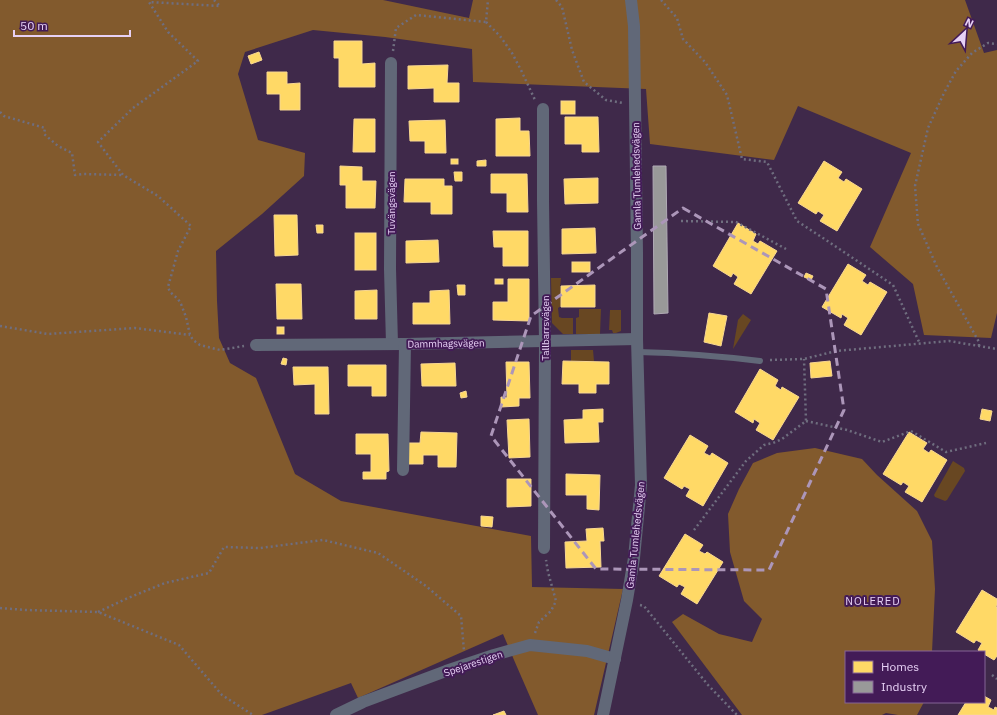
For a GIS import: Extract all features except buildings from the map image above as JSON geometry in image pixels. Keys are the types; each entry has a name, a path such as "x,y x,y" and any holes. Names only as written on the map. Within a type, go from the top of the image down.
{"street":[{"name":"Gamla Tumlehedsvägen","path":"603,715 628,600 634,558 641,485 637,340 634,26 631,0"},
{"name":"Tuvängsvägen","path":"391,63 390,269 392,344"},
{"name":"Tallbarrsvägen","path":"543,109 545,342 544,548"},
{"name":"Dammhagsvägen","path":"256,345 637,340"},
{"path":"403,470 405,344"},
{"name":"Spejarestigen","path":"336,715 364,702 494,654 530,645 587,651 615,659"}],"lane":[{"path":"638,352 725,356 760,361"}],"path":[{"path":"214,0 220,6 149,2 168,32 198,61 133,108 98,142 123,175 158,196 191,226 178,251 168,287 170,292 181,304 190,335 193,340 200,345 220,350 256,345"},
{"path":"486,22 488,0"},
{"path":"556,0 562,7 572,50 584,82 606,100 635,105"},
{"path":"661,0 677,18 683,39 705,62 727,95 742,159 767,162 797,221 893,285 920,344"},
{"path":"391,63 396,28 416,15 486,22 500,36 512,53 533,98 539,107 543,109"},
{"path":"979,346 979,342 937,267 918,224 915,186 928,128 956,71 972,53 988,44 997,44"},
{"path":"0,112 4,116 45,128 44,134 58,146 72,152 75,175 123,175"},
{"path":"681,221 736,222 786,249"},
{"path":"0,326 48,334 135,328 190,335"},
{"path":"760,361 804,359 836,351 948,341 997,349"},
{"path":"804,359 806,421"},
{"path":"694,530 746,461 764,445 773,444 782,439 806,421 847,430 882,442 911,430 946,452 986,443"},
{"path":"98,612 165,583 209,573 224,547 260,548 323,540 378,553 426,586 461,616 465,665"},
{"path":"530,645 539,622 551,611 556,601 548,572 544,548"},
{"path":"628,600 644,606 708,685 737,715"},
{"path":"0,608 98,612 179,645 222,695 253,715"},
{"path":"992,675 997,679"}],"highlighted area":[{"path":"683,208 826,289 844,410 769,570 596,569 491,436 531,316"}],"shaded area":[{"path":"0,0 383,0 469,18 473,0 965,0 984,53 997,50 997,313 991,338 924,335 913,284 870,247 911,153 798,106 774,160 650,144 646,89 473,82 472,49 385,37 313,30 245,52 238,74 258,140 305,153 304,176 262,214 216,251 219,338 230,363 256,378 295,474 341,501 531,536 532,587 623,589 594,715 538,715 503,634 358,698 351,683 262,715 0,715"},
{"path":"551,278 561,278 561,306 558,308 559,317 573,318 573,334 563,334 552,323"},
{"path":"579,309 601,309 600,334 576,334 576,318 579,317"},
{"path":"610,310 621,310 621,331 616,333 609,330"},
{"path":"743,314 751,320 733,349 738,320"},
{"path":"571,350 593,350 594,361 571,361"},
{"path":"815,448 862,459 877,475 917,511 932,541 935,589 932,651 845,651 845,703 923,703 917,715 898,715 886,713 882,715 742,715 672,622 683,614 719,634 752,642 762,619 744,601 730,552 728,514 753,463 777,453"},
{"path":"953,461 964,468 965,471 945,501 935,497 934,495"}],"district":[{"name":"NOLERED","path":"873,601"}]}
